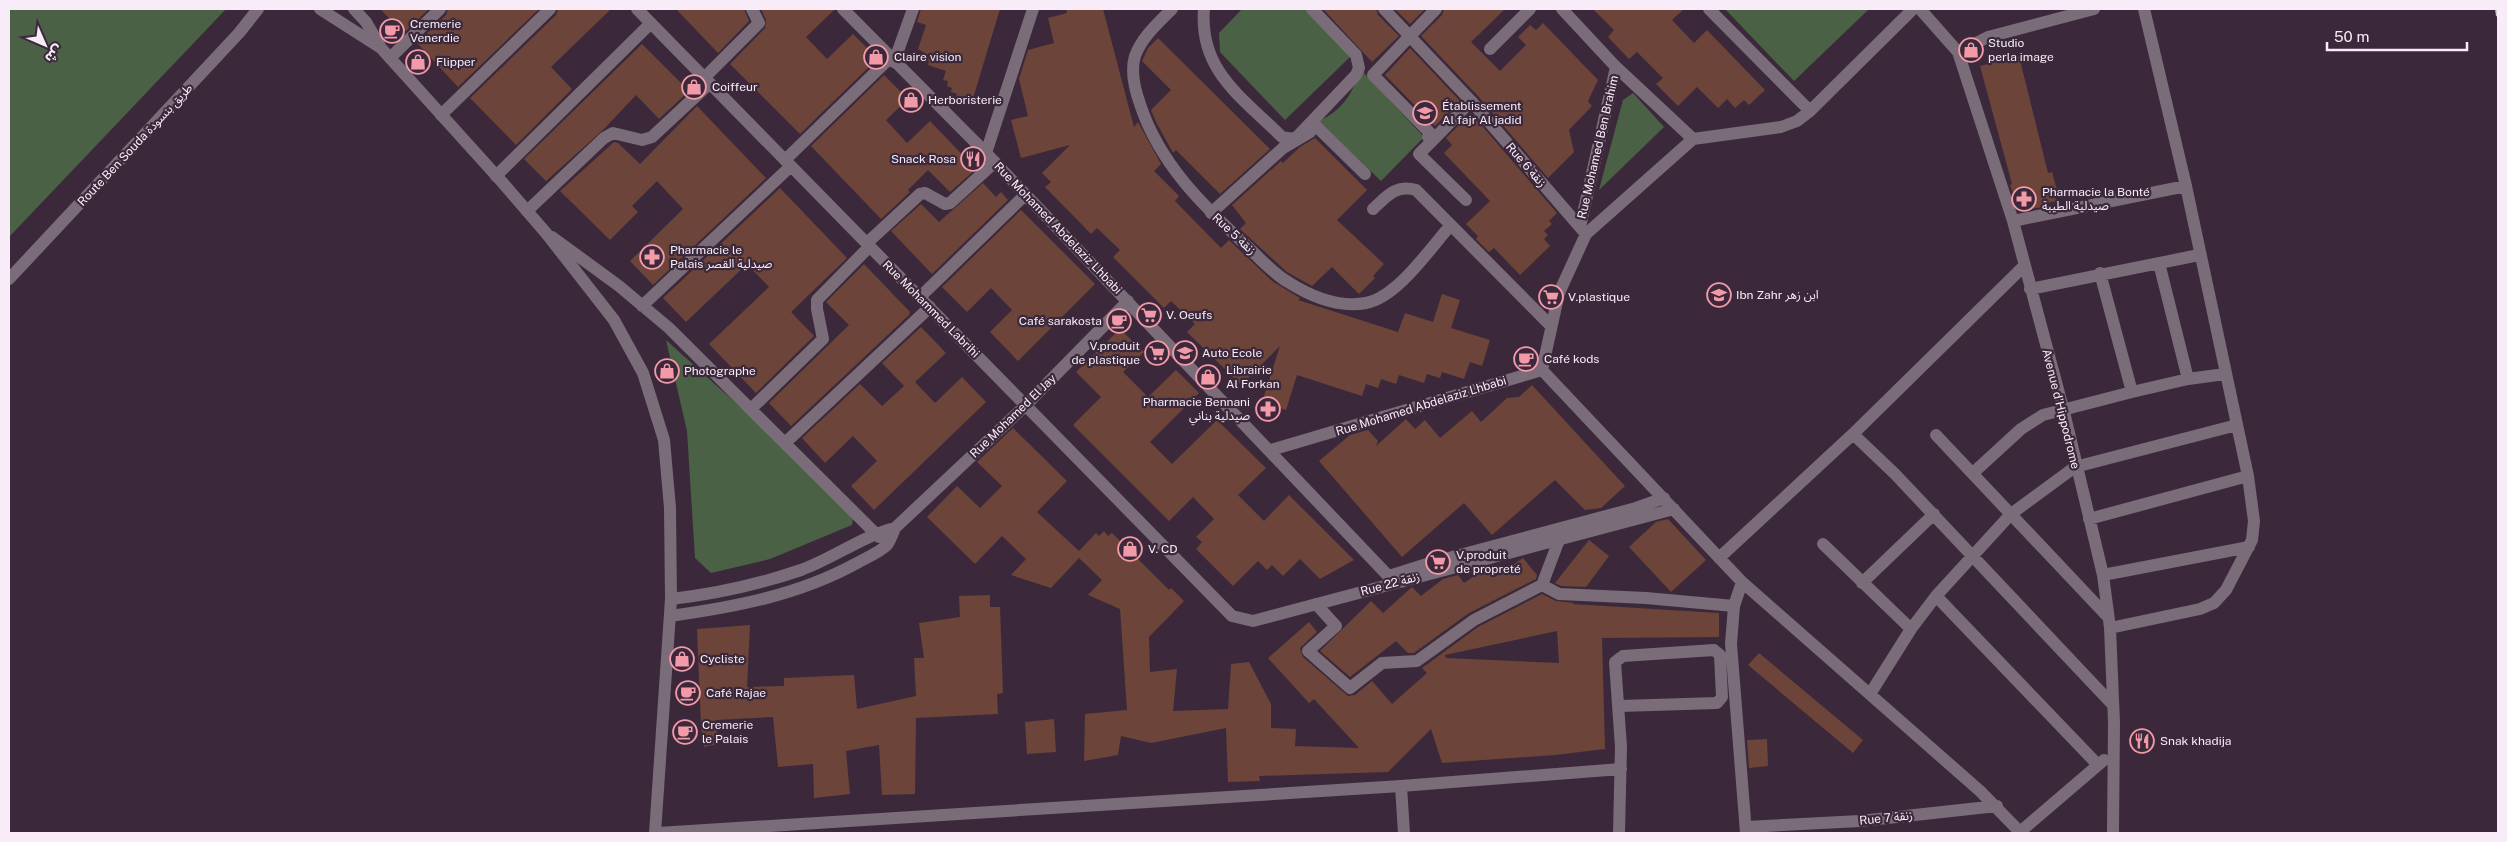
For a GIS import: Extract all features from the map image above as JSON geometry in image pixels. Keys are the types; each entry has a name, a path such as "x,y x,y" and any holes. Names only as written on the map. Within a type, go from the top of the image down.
{"street":[{"name":"Route Ben Souda طريق بنسودة","path":"9,279 239,33 258,9"},
{"path":"320,9 386,53"},
{"path":"354,9 366,22 386,53 546,233 614,320 643,373 664,440 670,508 671,599 656,833 1401,786 1621,769"},
{"path":"386,53 440,9"},
{"path":"441,114 550,9"},
{"name":"Rue Mohammed Labrihi","path":"637,9 1026,405 1224,610"},
{"path":"527,211 604,138 613,133 642,140 652,137 759,23 752,9"},
{"name":"Rue Mohamed Abdelaziz Lhbabi","path":"843,9 991,157 1392,579"},
{"path":"642,306 892,60 913,9"},
{"path":"752,409 823,339 816,309 817,300 869,245 920,194 925,193 945,204 950,203 991,157 1033,9"},
{"name":"Rue 5 زنقة","path":"1172,9 1146,36 1135,57 1133,85 1143,114 1160,149 1182,181 1211,213 1287,281 1313,295 1335,302 1357,304 1381,298 1394,289 1451,224"},
{"path":"1204,9 1203,30 1206,44 1219,73 1282,137 1287,139 1298,136 1356,75 1359,68 1356,55 1312,9"},
{"name":"Rue 6 زنقة","path":"1384,9 1471,101 1583,230"},
{"path":"1431,137 1373,75 1436,9"},
{"path":"1490,49 1530,9"},
{"name":"Rue Mohamed Ben Brahim","path":"1562,9 1616,67 1693,139"},
{"path":"1709,9 1810,111"},
{"path":"1583,230 1693,139 1781,127 1797,121 1810,111 1913,9"},
{"name":"Avenue d'Hippodrome","path":"1920,9 1958,52 2014,221 2030,290 2063,408 2075,467 2103,575 2109,622 2113,705 2113,833"},
{"path":"1958,52 1988,37 2094,9"},
{"path":"1936,435 2109,622 2200,609 2214,603 2226,590 2249,547 2255,527 2248,476 2199,255 2186,186 2144,9"},
{"path":"496,176 651,23"},
{"name":"Rue Mohamed Ben Brahim","path":"1542,370 1559,293 1583,230 1616,67"},
{"path":"1466,200 1420,154 1431,137 1471,101"},
{"path":"1211,213 1283,148 1310,132 1316,125 1365,174"},
{"path":"2014,221 2186,186"},
{"path":"1373,209 1394,189 1407,187 1416,190 1551,326"},
{"path":"920,297 1026,194"},
{"path":"546,233 619,286 669,328 887,545 841,572 765,600 730,608 670,616"},
{"path":"2030,290 2199,255"},
{"path":"2159,263 2188,379"},
{"path":"1719,558 1853,434 2024,266"},
{"path":"2100,274 2132,392"},
{"name":"Rue Mohamed El Jay","path":"887,545 895,528 1026,405 1128,301"},
{"path":"786,444 930,307"},
{"path":"1542,370 1742,582 1997,806 2021,832 2113,751"},
{"name":"Rue Mohamed Abdelaziz Lhbabi","path":"1271,450 1542,370"},
{"path":"1973,473 2031,421 2063,408 2188,379 2225,374"},
{"path":"1870,694 1911,629 1936,596 1972,555 2011,514 2075,467 2237,425"},
{"path":"1853,434 1934,514 2113,705"},
{"path":"2089,519 2248,476"},
{"path":"1392,579 1430,563 1636,508 1664,498"},
{"name":"Rue 22 زنقة","path":"1224,610 1242,620 1253,620 1316,604 1392,579 1559,540 1674,509"},
{"path":"1862,583 1934,514"},
{"name":"Rue Mohamed El Jay","path":"671,599 726,590 801,570 875,533 895,528"},
{"path":"1316,604 1336,626 1308,651 1350,688 1382,664 1417,660 1474,620 1542,584 1559,540"},
{"path":"1822,544 1911,629"},
{"path":"2103,575 2249,547"},
{"path":"1742,582 1734,606 1732,644 1746,830"},
{"path":"1542,584 1559,594 1646,598 1734,606"},
{"path":"1936,596 2098,765"},
{"path":"1619,833 1620,706 1615,662 1619,657 1714,650 1720,655 1722,697 1717,703 1620,706"},
{"path":"1401,786 1404,833"},
{"name":"Rue 7 زنقة","path":"1746,830 1861,827 1997,806"}],"green space":[{"path":"9,9 226,9 9,237"},
{"path":"1242,9 1305,9 1351,56 1285,120 1220,52 1219,33"},
{"path":"1725,9 1869,9 1794,81"},
{"path":"1363,72 1424,137 1381,181 1319,121 1339,108 1349,96 1359,74"},
{"path":"1633,93 1664,127 1599,190 1623,100"},
{"path":"666,340 854,510 852,525 770,559 711,573 695,558 687,431"}],"building":[{"path":"380,9 429,9 406,31 403,28 401,30"},
{"path":"448,9 539,9 458,87 417,43 446,15"},
{"path":"558,9 611,9 551,67 572,89 516,145 470,98 556,15"},
{"path":"676,9 744,9 749,21 718,53"},
{"path":"761,9 835,9 806,37 827,59 853,34 871,52 866,56 873,63 800,134 730,64 765,28 766,20"},
{"path":"921,9 1000,9 971,105 955,100 957,94 951,92 952,88 947,86 948,81 943,80 946,71 928,65 929,61 924,60 926,54 918,49 926,25 917,22"},
{"path":"1066,9 1103,9 1134,127 1138,122 1161,164 1154,171 1179,196 1175,201 1221,248 1229,240 1272,281 1300,298 1298,300 1398,332 1405,313 1433,322 1442,294 1460,300 1451,328 1490,340 1482,366 1470,362 1464,379 1442,372 1440,378 1427,374 1424,383 1399,375 1396,384 1381,379 1378,388 1366,384 1362,396 1297,375 1286,410 1262,402 1280,346 1241,385 1187,332 1195,324 1171,301 1164,308 1113,257 1120,250 1097,228 1091,234 1045,187 1051,182 1042,173 1070,145 1021,158 1011,120 1028,116 1019,79 1028,50 1054,43 1048,18 1067,13"},
{"path":"1323,9 1376,9 1378,15 1399,36 1372,62"},
{"path":"1395,9 1425,9 1410,24"},
{"path":"1444,9 1505,9 1471,42 1500,71 1526,45 1518,37 1530,25 1536,30 1543,23 1598,80 1588,101 1592,106 1569,130 1574,152 1548,178 1477,95 1421,36 1442,15"},
{"path":"1593,9 1684,9 1672,20 1694,43 1707,30 1765,90 1749,105 1744,100 1735,108 1727,99 1718,108 1697,87 1678,106 1656,84 1663,78 1637,52 1629,59 1608,37 1614,30"},
{"path":"1158,38 1270,149 1220,194 1176,150 1173,153 1151,110 1171,90 1142,61 1148,48"},
{"path":"642,44 689,91 659,119 636,95 604,129 546,181 524,159"},
{"path":"1410,48 1460,101 1435,126 1385,75"},
{"path":"2019,56 2048,173 2052,172 2057,190 2054,191 2057,201 2047,203 2048,206 2019,211 2010,185 2012,184 1980,66"},
{"path":"884,75 908,99 886,120 907,143 930,121 976,169 950,192 928,170 908,190 910,192 881,219 811,146"},
{"path":"697,106 766,178 653,285 630,261 683,209 657,181 632,206 638,212 610,240 560,191 614,142 618,143 640,164"},
{"path":"1471,113 1557,213 1549,221 1552,224 1544,231 1548,235 1544,239 1550,246 1520,275 1494,248 1489,252 1476,239 1478,236 1466,224 1490,201 1444,153 1452,145 1446,138"},
{"path":"1315,138 1367,190 1337,220 1384,264 1373,276 1375,278 1359,294 1332,267 1312,286 1287,272 1240,229 1246,223 1232,205 1281,161 1283,163 1300,147"},
{"path":"983,183 996,197 1001,192 1008,200 932,274 891,231 921,204 939,222"},
{"path":"780,188 847,258 791,312 814,336 756,393 709,344 769,287 747,264 686,322 663,298"},
{"path":"1021,210 1095,284 1018,361 990,332 1012,310 991,288 967,312 942,287"},
{"path":"864,264 910,312 909,315 791,426 769,403 849,325 826,302"},
{"path":"921,327 946,353 915,382 935,403 962,377 986,402 874,510 851,486 877,461 853,436 825,463 802,438 860,384 882,406 904,386 882,363"},
{"path":"1120,329 1144,352 1123,372 1148,397 1176,370 1199,393 1150,442 1172,464 1217,420 1266,468 1238,495 1264,521 1289,495 1354,560 1320,579 1300,559 1283,576 1272,565 1267,570 1258,561 1233,586 1196,549 1202,542 1196,537 1214,519 1193,497 1169,521 1073,425 1101,397 1076,372"},
{"path":"1532,385 1625,486 1601,508 1585,510 1555,480 1492,535 1464,503 1402,557 1319,461 1350,435 1368,430 1378,441 1376,446 1406,419 1415,429 1425,420 1440,438 1472,411 1481,422 1507,398 1519,397"},
{"path":"1013,428 1067,481 1037,512 1079,551 1096,533 1099,536 1104,531 1108,536 1112,533 1169,590 1171,588 1184,601 1149,637 1150,672 1177,669 1173,711 1228,709 1231,664 1249,662 1271,704 1271,728 1296,729 1295,746 1359,748 1314,699 1309,703 1268,658 1309,622 1317,632 1300,648 1303,657 1348,696 1355,695 1372,681 1392,704 1427,673 1422,668 1478,627 1542,594 1556,601 1574,603 1572,604 1719,613 1719,637 1602,638 1605,749 1555,755 1442,763 1431,729 1388,772 1259,776 1260,781 1228,782 1226,728 1151,743 1121,736 1118,755 1084,761 1085,714 1127,710 1120,609 1088,595 1102,580 1079,558 1051,588 1011,575 1026,559 1002,536 975,564 927,517 957,486 980,508 1002,486 977,462","holes":["1557,631 1559,663 1446,658 1445,655"]},
{"path":"1668,519 1706,560 1671,592 1629,547 1656,522"},
{"path":"1589,540 1609,556 1586,587 1561,586 1555,583"},
{"path":"1523,558 1537,575 1536,579 1469,613 1414,653 1408,653 1396,641 1350,677 1320,651 1371,601 1383,613 1412,587 1421,596 1443,579 1458,575 1464,583 1487,567 1495,577"},
{"path":"990,595 990,607 1000,607 1003,693 997,694 998,714 916,718 915,794 882,795 879,745 846,751 850,794 814,798 813,764 778,767 773,717 716,720 718,744 704,747 701,726 697,629 750,625 747,687 784,686 784,678 854,675 857,709 916,696 914,658 924,658 919,623 960,617 959,596"},
{"path":"1759,653 1863,740 1853,753 1748,665"},
{"path":"1054,719 1056,752 1027,754 1025,722"},
{"path":"1767,739 1768,766 1749,768 1747,740"}],"railway":[{"path":"2497,9 2498,16"}],"place":[{"name":"Cremerie Venerdie","path":"392,31"},
{"name":"Studio perla image","path":"1971,50"},
{"name":"Claire vision","path":"876,57"},
{"name":"Flipper","path":"418,62"},
{"name":"Coiffeur","path":"694,87"},
{"name":"Herboristerie","path":"911,100"},
{"name":"Établissement Al fajr Al jadid","path":"1425,113"},
{"name":"Snack Rosa","path":"973,159"},
{"name":"Pharmacie la Bonté صيدلية الطيبة","path":"2024,199"},
{"name":"Pharmacie le Palais صيدلية القصر","path":"652,257"},
{"name":"Ibn Zahr ابن زهر","path":"1719,295"},
{"name":"V.plastique","path":"1551,297"},
{"name":"V. Oeufs","path":"1149,315"},
{"name":"Café sarakosta","path":"1119,321"},
{"name":"V.produit de plastique","path":"1157,353"},
{"name":"Auto Ecole","path":"1185,353"},
{"name":"Café kods","path":"1526,359"},
{"name":"Photographe","path":"667,371"},
{"name":"Librairie Al Forkan","path":"1208,377"},
{"name":"Pharmacie Bennani صيدلية بناني","path":"1268,409"},
{"name":"V. CD","path":"1130,549"},
{"name":"V.produit de propreté","path":"1438,562"},
{"name":"Cycliste","path":"682,659"},
{"name":"Café Rajae","path":"688,693"},
{"name":"Cremerie le Palais","path":"685,732"},
{"name":"Snak khadija","path":"2142,741"}]}
